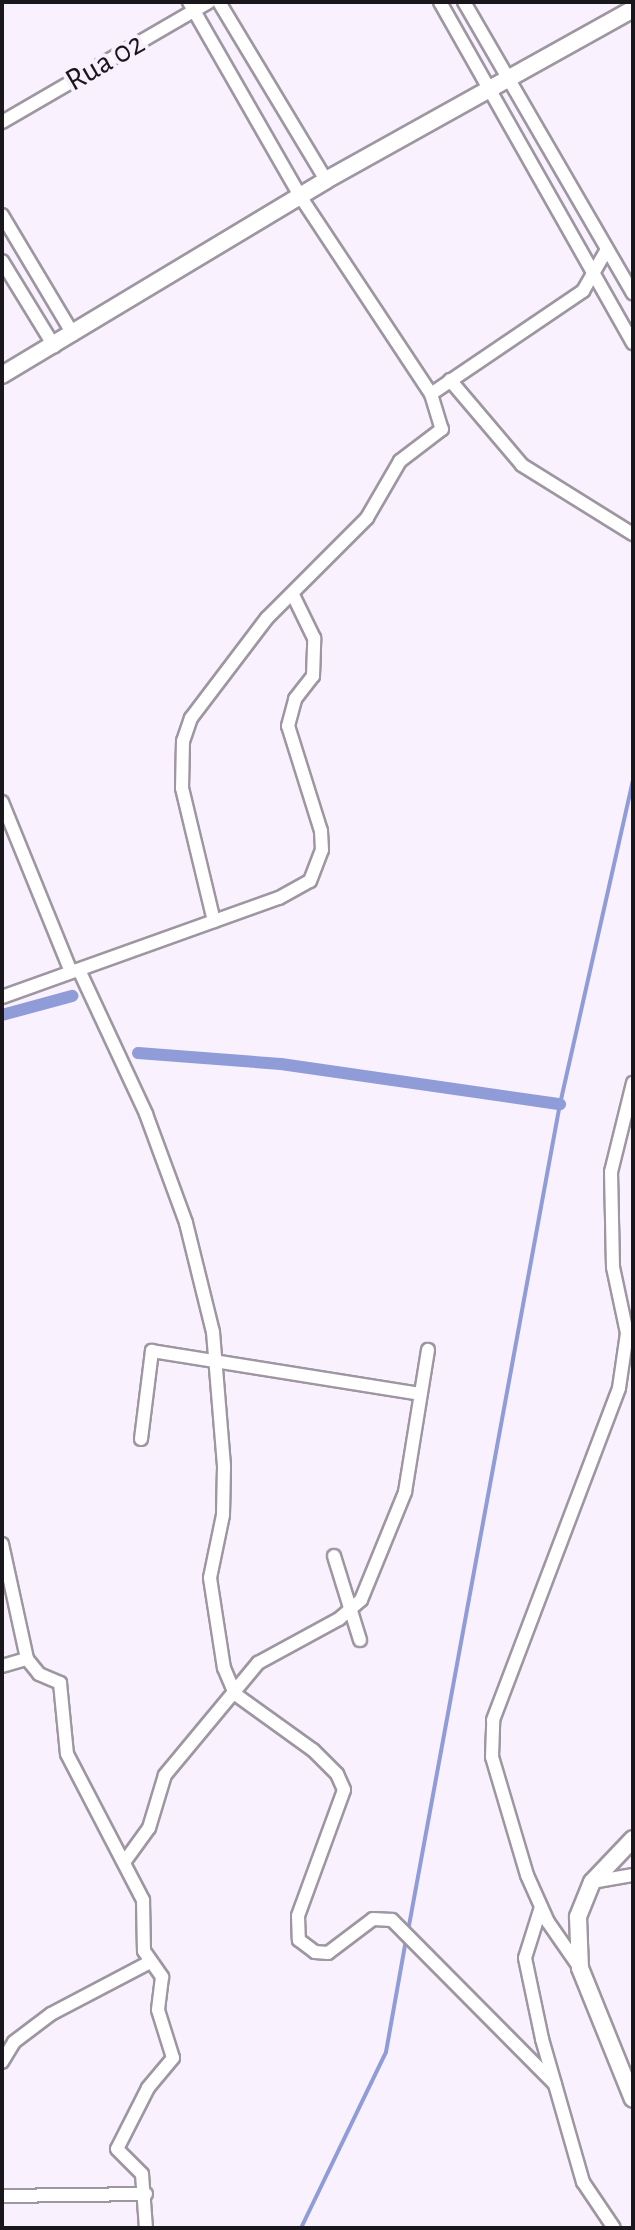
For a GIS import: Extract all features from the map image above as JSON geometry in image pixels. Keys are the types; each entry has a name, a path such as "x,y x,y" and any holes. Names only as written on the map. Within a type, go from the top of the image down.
{"street":[{"name":"Rua 02","path":"2,122 192,6 209,2"},
{"path":"219,2 326,180"},
{"path":"440,2 489,94 633,343"},
{"path":"464,2 633,294"},
{"path":"192,6 300,196 431,394 442,429 400,461 367,518 298,583 293,595 267,618 207,694 183,741 182,788 214,921"},
{"path":"2,375 326,180 489,94 633,9"},
{"path":"2,215 73,334"},
{"path":"431,394 573,298 593,276 606,251"},
{"path":"2,261 54,346"},
{"path":"450,380 522,465 633,534"},
{"path":"2,997 298,891 318,868 321,831 288,726 295,699 313,676 314,638 293,595"},
{"path":"2,802 75,971 146,1114 176,1193 218,1360 223,1515 210,1578 224,1668 235,1694 313,1750 337,1774 344,1790 298,1916 304,1947 328,1953 373,1919 392,1920 555,2084"},
{"path":"633,1083 611,1172 613,1267 630,1330 619,1388 493,1720 492,1757 505,1809 541,1907 580,1968 633,2099"},
{"path":"125,1861 149,1828 165,1775 258,1663 351,1611 365,1592 401,1507 428,1350"},
{"path":"141,1439 152,1351 419,1394"},
{"path":"2,1544 27,1659 39,1674 60,1683 71,1765 125,1861 143,1900 148,1963 162,1977 158,2010 173,2058 148,2088 117,2149 142,2174 146,2194 146,2228"},
{"path":"334,1556 360,1640"},
{"path":"2,1666 27,1659"},
{"path":"580,1968 578,1917 592,1882 633,1839"},
{"path":"592,1882 633,1875"},
{"path":"541,1907 525,1958 555,2084 583,2182 614,2228"},
{"path":"2,2062 14,2042 51,2014 148,1963"},
{"path":"2,2196 146,2194"}],"waterway":[{"path":"408,1931 560,1104 633,779"},
{"path":"2,1015 72,996"},
{"path":"138,1053 281,1064 560,1104"},
{"path":"301,2228 386,2052 406,1940"}]}
